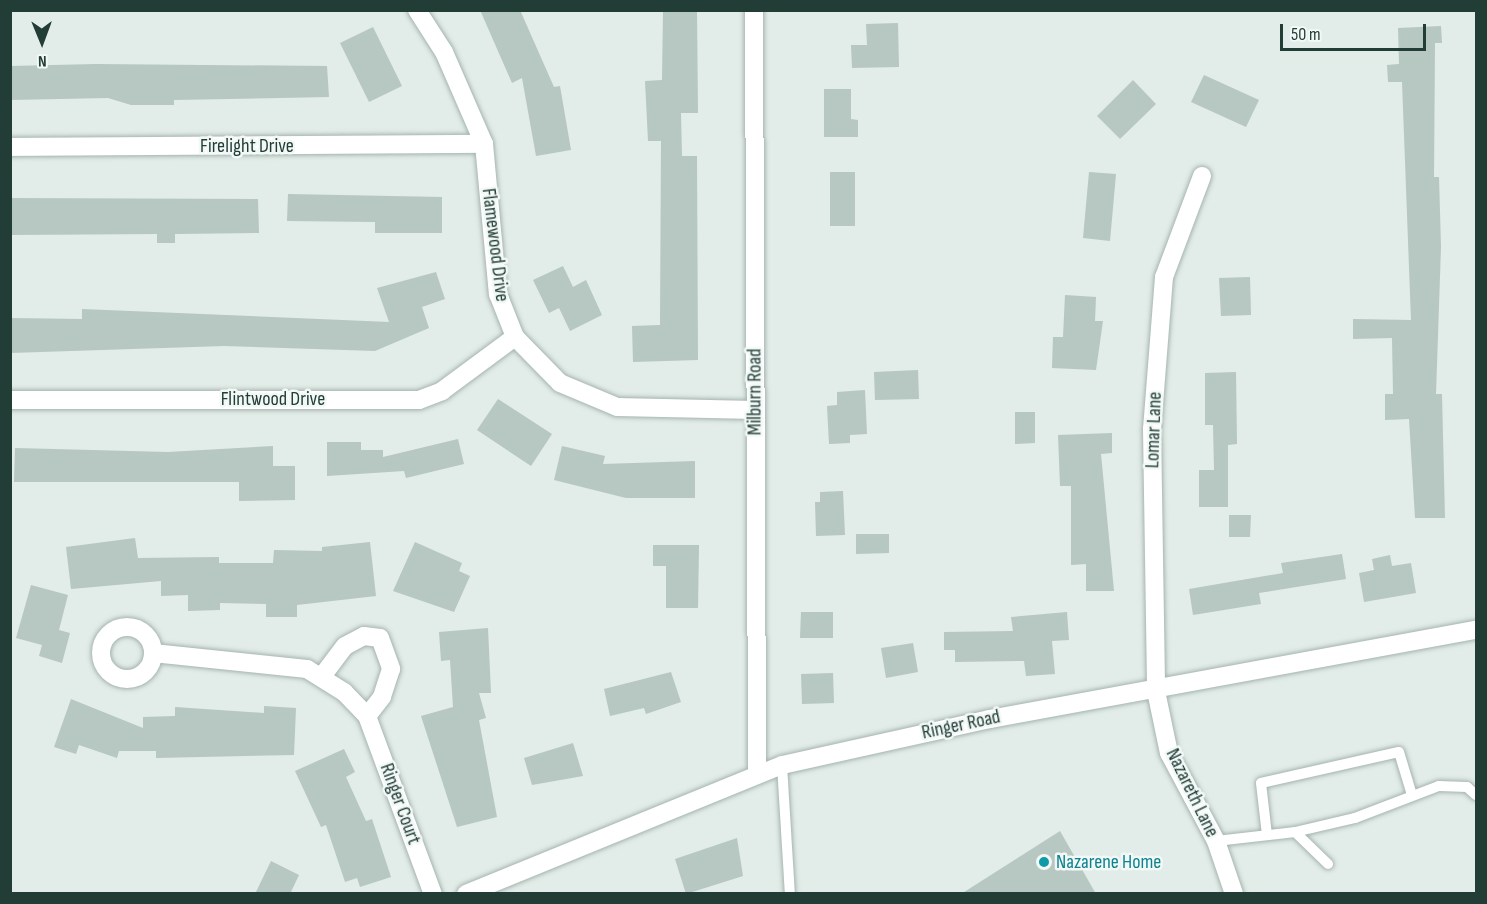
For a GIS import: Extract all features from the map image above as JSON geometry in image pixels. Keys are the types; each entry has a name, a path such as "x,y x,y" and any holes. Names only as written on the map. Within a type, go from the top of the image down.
{"street":[{"name":"Flamewood Drive","path":"417,10 444,52 484,144 498,294 515,337 560,383 617,407 755,410"},
{"name":"Milburn Road","path":"754,10 757,773"},
{"name":"Firelight Drive","path":"10,147 484,144"},
{"name":"Lomar Lane","path":"1156,691 1152,429 1164,277 1202,176"},
{"name":"Flintwood Drive","path":"10,400 420,400 442,391 515,337"},
{"name":"Ringer Road","path":"466,894 757,773 782,765 1476,630"},
{"path":"153,653 247,659 323,675 345,646 364,636 380,638 391,669 382,697 367,716"},
{"name":"Ringer Court","path":"323,675 367,716 433,894"},
{"name":"Nazareth Lane","path":"1156,691 1168,753 1216,841 1234,894"}],"lane":[{"path":"1267,835 1261,783 1399,752 1412,795"},
{"path":"782,765 790,894"},
{"path":"1216,841 1295,832 1355,818 1412,795 1454,784 1476,795"},
{"path":"1295,832 1328,864"}],"building":[{"path":"480,10 520,10 554,87 560,86 571,150 536,156 522,78 512,83"},
{"path":"663,10 697,10 698,113 681,113 682,156 697,156 698,360 633,362 632,326 660,325 661,141 648,141 645,81 662,80"},
{"path":"898,23 899,67 852,68 851,45 867,45 866,24"},
{"path":"1441,26 1442,43 1435,43 1434,177 1439,177 1441,247 1436,394 1442,394 1445,518 1415,518 1409,419 1385,420 1385,394 1393,394 1392,338 1353,339 1353,319 1411,320 1402,82 1388,82 1387,65 1399,64 1398,28"},
{"path":"373,27 402,86 369,102 340,43"},
{"path":"96,64 327,66 329,97 174,100 174,105 131,105 108,98 10,100 10,66"},
{"path":"1204,75 1259,100 1246,127 1191,102"},
{"path":"1133,80 1156,104 1120,139 1097,116"},
{"path":"824,89 851,89 851,119 858,120 858,137 824,137"},
{"path":"830,172 855,172 855,226 830,226"},
{"path":"1089,172 1116,174 1110,241 1083,238"},
{"path":"288,194 442,197 442,233 375,233 375,222 287,221"},
{"path":"10,198 258,199 259,233 175,234 175,243 157,243 157,234 10,235"},
{"path":"563,266 573,287 586,280 602,315 570,331 559,308 549,313 533,280"},
{"path":"436,272 445,299 422,307 429,328 375,351 224,346 10,353 10,318 82,319 82,309 389,322 377,288"},
{"path":"1250,277 1251,315 1221,316 1219,278"},
{"path":"1065,295 1096,297 1095,321 1103,321 1096,370 1052,368 1053,337 1063,337"},
{"path":"918,370 919,399 875,400 874,372"},
{"path":"1236,372 1237,444 1228,445 1228,507 1199,507 1199,470 1214,470 1213,425 1205,425 1205,373"},
{"path":"865,390 867,434 850,435 850,443 829,444 827,406 837,405 837,392"},
{"path":"498,399 552,434 531,466 477,430"},
{"path":"1015,412 1035,412 1035,443 1015,444"},
{"path":"1112,433 1112,453 1101,454 1114,591 1086,591 1086,564 1071,565 1071,486 1060,486 1058,435"},
{"path":"458,439 464,464 406,478 404,471 327,476 327,442 361,442 361,450 383,450 383,457"},
{"path":"273,446 273,466 295,466 295,500 239,501 239,482 14,482 15,448 168,452"},
{"path":"562,446 605,456 603,464 695,461 695,498 626,498 554,480"},
{"path":"843,491 845,535 816,536 815,502 820,502 820,492"},
{"path":"1229,515 1251,515 1250,537 1229,537"},
{"path":"856,534 889,534 889,553 856,554"},
{"path":"135,538 138,558 219,557 219,563 273,563 274,550 322,551 322,547 370,542 376,596 297,605 297,617 266,617 266,604 220,603 220,610 188,611 188,595 161,596 161,581 71,589 66,547"},
{"path":"415,542 462,563 459,571 470,576 454,612 393,591"},
{"path":"653,545 699,545 698,608 666,608 666,566 653,566"},
{"path":"1342,554 1346,579 1259,593 1261,604 1193,615 1189,589 1283,573 1281,563"},
{"path":"1390,555 1392,566 1411,563 1416,593 1364,602 1359,573 1374,570 1372,559"},
{"path":"31,585 68,595 59,630 70,633 62,663 39,656 42,645 16,638"},
{"path":"801,612 833,612 833,638 800,638"},
{"path":"1067,612 1069,640 1052,641 1055,674 1026,676 1024,661 955,662 955,650 944,650 944,632 1013,631 1011,617"},
{"path":"488,628 491,693 479,693 486,718 479,720 497,817 457,827 421,716 453,707 450,660 441,661 439,632"},
{"path":"913,643 918,672 886,678 881,648"},
{"path":"671,672 681,702 646,714 644,708 610,716 604,689"},
{"path":"833,673 834,703 802,704 801,674"},
{"path":"71,699 143,728 143,717 175,716 175,707 264,713 264,706 296,708 294,755 156,758 156,751 119,751 117,758 79,745 76,754 54,747"},
{"path":"573,743 583,776 532,785 524,758"},
{"path":"344,749 355,772 346,777 366,821 372,819 391,877 360,887 357,878 345,882 326,825 321,827 295,771"},
{"name":"Nazarene Home","path":"1060,831 1096,894 961,894"},
{"path":"737,838 743,876 686,894 675,859"},
{"path":"271,861 299,875 290,894 255,894"}],"place":[{"name":"Nazarene Home","path":"1044,862"}]}
